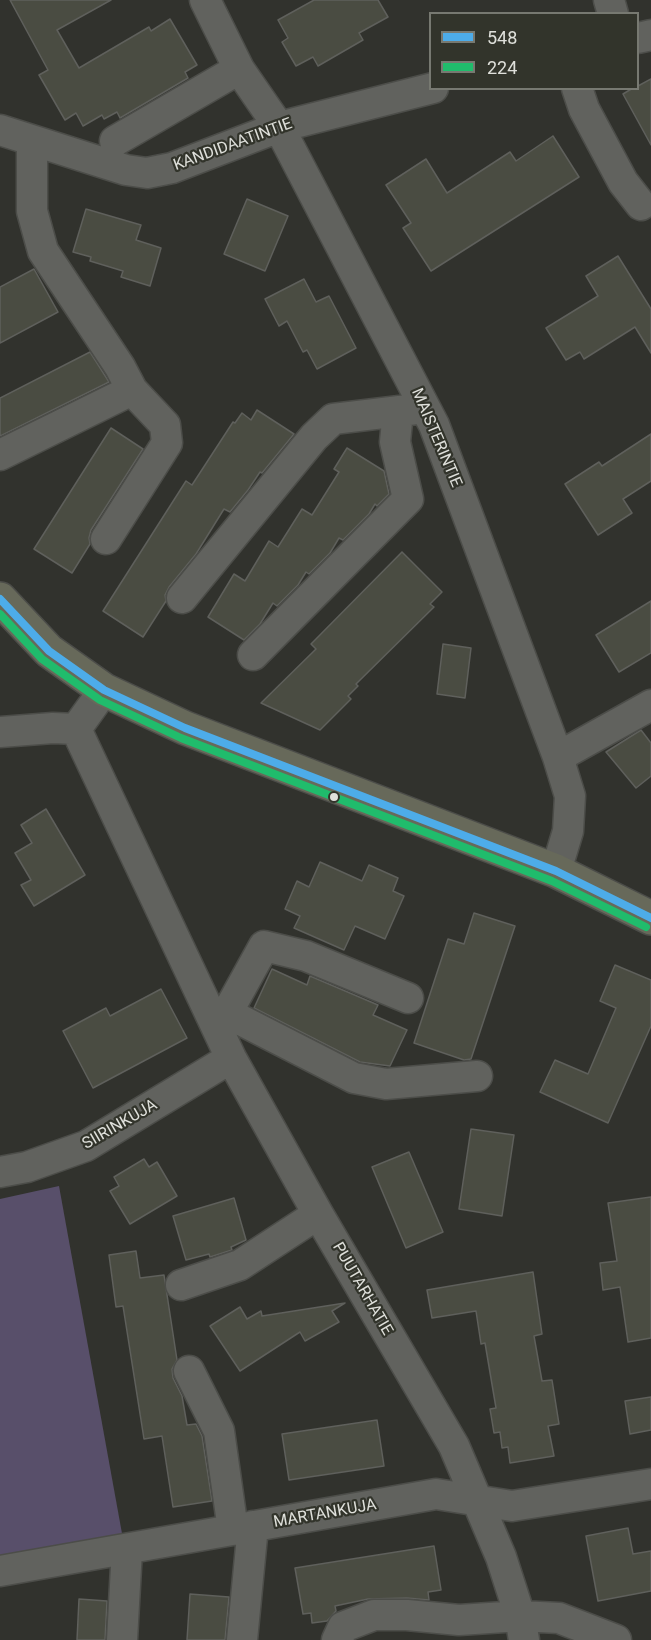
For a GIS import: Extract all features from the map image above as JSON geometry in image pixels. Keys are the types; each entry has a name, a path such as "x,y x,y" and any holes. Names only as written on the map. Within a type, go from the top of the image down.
{"main road":[{"path":"0,599 50,651 104,690 184,728 556,871 651,918"}],"street":[{"name":"MAISTERINTIE","path":"205,0 239,69 279,126 412,410 434,424 558,757 570,796 568,831 556,871"},
{"path":"115,141 239,69"},
{"name":"KANDIDAATINTIE","path":"0,130 126,171 147,173 172,168 279,126 429,89"},
{"path":"578,90 584,109 623,182 641,205"},
{"path":"32,141 32,211 43,251 120,367 132,390 165,424 167,443 106,539"},
{"path":"0,455 132,390"},
{"path":"182,598 314,437 333,419 412,410"},
{"path":"253,655 408,499 395,442 412,410"},
{"path":"0,732 53,728 76,729 104,690"},
{"path":"558,757 651,705"},
{"name":"PUUTARHATIE","path":"76,729 183,960 218,1012 231,1058 318,1214 454,1446 501,1557 522,1628"},
{"path":"408,998 306,956 264,946 218,1012 354,1078 386,1084 477,1076"},
{"name":"SIIRINKUJA","path":"0,1172 27,1167 86,1146 231,1058"},
{"path":"181,1285 240,1264 318,1214"},
{"path":"189,1371 219,1431 243,1528 242,1640"},
{"name":"MARTANKUJA","path":"0,1571 436,1494 512,1506 651,1484"},
{"path":"122,1640 127,1549"},
{"path":"337,1640 343,1627 374,1615 407,1615 446,1629 522,1628 559,1618 616,1640"}],"shaded area":[{"path":"59,1186 123,1539 0,1560 0,1199"}],"building":[{"path":"10,0 111,0 57,30 79,68 149,27 151,31 170,19 197,65 185,72 188,78 120,118 117,112 104,119 102,115 83,126 76,113 65,120 39,75 48,70"},
{"path":"314,0 378,0 388,17 359,33 363,40 318,66 313,57 296,66 282,42 288,38 278,20"},
{"path":"651,79 651,145 623,94 630,90 639,90 639,85"},
{"path":"553,136 579,177 431,271 403,228 411,223 386,185 426,159 447,193 510,152 516,161"},
{"path":"247,199 288,216 265,271 224,254"},
{"path":"86,209 141,225 136,240 161,248 150,286 121,277 123,271 90,261 91,257 73,252"},
{"path":"618,256 651,309 651,353 635,327 584,359 580,352 566,360 546,328 598,296 586,276"},
{"path":"34,269 58,312 0,343 0,287"},
{"path":"304,279 316,302 329,296 356,348 317,369 307,350 303,352 287,321 279,326 265,299"},
{"path":"90,352 109,382 0,436 0,398"},
{"path":"257,410 294,434 262,473 260,472 230,512 224,509 196,554 169,587 165,595 166,601 143,637 103,611 186,481 192,485 233,422 235,423 242,413 251,420"},
{"path":"111,428 143,449 91,530 90,544 72,573 34,549"},
{"path":"651,434 651,481 623,499 632,513 598,535 565,484 599,462 602,466"},
{"path":"347,448 384,471 389,494 377,506 375,504 369,514 343,540 339,538 330,553 309,574 306,572 298,585 277,606 273,603 260,624 244,640 208,617 234,574 245,581 269,541 278,547 302,509 312,515 339,472 334,469"},
{"path":"402,552 442,592 430,604 434,607 356,684 358,686 348,696 351,699 320,730 261,703 316,649 311,644"},
{"path":"651,601 651,653 619,672 596,635"},
{"path":"443,644 471,648 465,698 437,694"},
{"path":"641,730 651,743 651,776 636,788 606,752"},
{"path":"46,809 85,875 34,906 21,885 31,880 15,853 32,843 21,825"},
{"path":"320,862 362,881 369,865 398,878 393,891 404,896 385,939 355,926 344,950 294,928 300,916 285,909 297,881 309,887"},
{"path":"474,913 515,926 471,1059 464,1060 414,1043 448,939 464,944"},
{"path":"615,965 651,980 651,1026 608,1123 540,1092 555,1060 588,1074 616,1008 600,1001"},
{"path":"272,969 307,985 310,976 378,1005 373,1015 407,1030 390,1066 360,1062 254,1008"},
{"path":"161,989 187,1038 93,1088 63,1031 106,1008 110,1016"},
{"path":"471,1129 514,1135 502,1216 459,1209"},
{"path":"409,1152 443,1232 406,1248 372,1167"},
{"path":"144,1159 149,1167 157,1162 177,1196 130,1224 110,1191 119,1186 114,1177"},
{"path":"651,1197 651,1338 628,1342 620,1287 603,1290 600,1263 617,1261 608,1203"},
{"path":"234,1198 246,1240 231,1247 232,1250 210,1257 209,1254 186,1260 173,1216"},
{"path":"136,1251 140,1278 164,1275 177,1360 172,1369 173,1378 182,1396 187,1425 196,1424 202,1436 212,1501 173,1507 162,1436 144,1439 123,1306 116,1307 109,1255"},
{"path":"533,1272 542,1334 534,1336 542,1381 552,1380 559,1424 548,1426 554,1456 510,1463 508,1447 502,1448 500,1432 494,1433 490,1409 496,1408 485,1343 481,1344 476,1311 432,1318 427,1290"},
{"path":"345,1303 332,1311 339,1322 305,1341 300,1332 240,1371 210,1326 240,1307 247,1319 261,1311 262,1316"},
{"path":"651,1397 651,1430 630,1434 625,1401"},
{"path":"377,1420 384,1466 289,1480 282,1434"},
{"path":"628,1528 633,1554 651,1551 651,1591 598,1601 586,1536"},
{"path":"434,1546 441,1590 428,1592 429,1600 368,1599 335,1606 336,1611 327,1621 312,1623 311,1613 303,1614 295,1568"},
{"path":"190,1594 229,1597 225,1640 187,1640"},
{"path":"79,1599 107,1601 105,1640 77,1640"}],"transit line":[{"name":"548","path":"0,599 49,651 104,690 185,728 556,871 651,918"},
{"name":"224","path":"0,614 42,659 100,700 181,738 552,881 646,927"}]}
